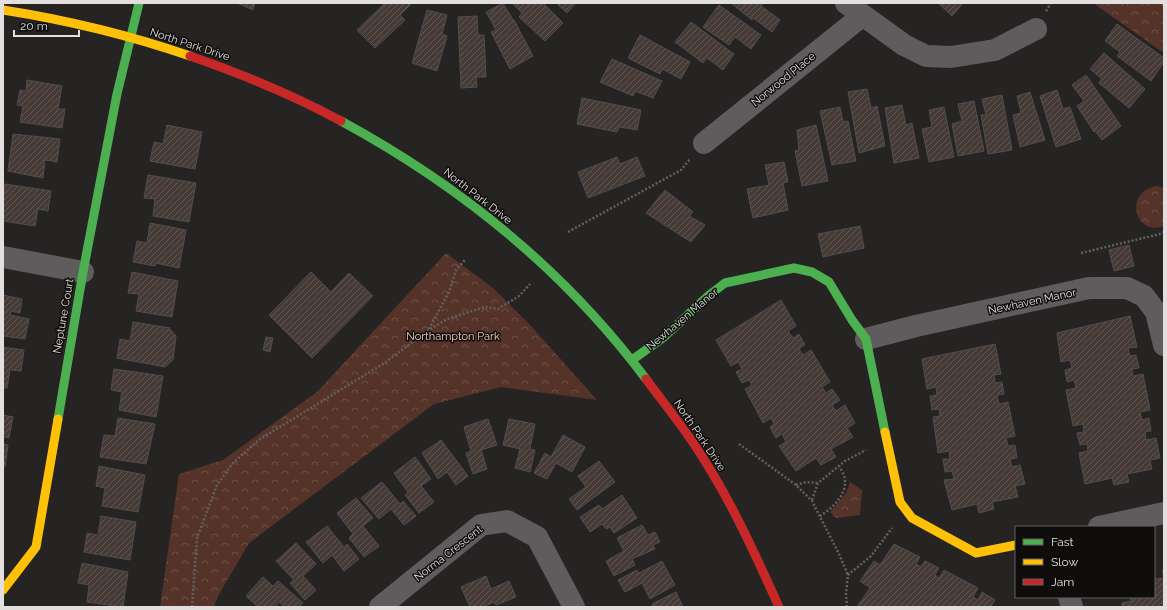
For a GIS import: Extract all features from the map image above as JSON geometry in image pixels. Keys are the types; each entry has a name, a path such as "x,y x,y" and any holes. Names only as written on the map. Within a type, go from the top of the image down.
{"street":[{"name":"Neptune Court","path":"3,590 36,547 83,272 117,94 139,3"},
{"path":"854,9 904,45 926,56 951,57 995,50 1036,29"},
{"name":"Norwood Place","path":"704,143 854,9"},
{"name":"North Park Drive","path":"3,10 35,15 131,37 201,59 250,77 303,100 356,127 403,155 458,193 497,224 545,267 591,312 632,360 708,466 740,522 779,607"},
{"path":"3,258 83,272"},
{"name":"Newhaven Manor","path":"632,360 664,337 708,296 725,283 794,268 812,272 829,282 852,320 866,339 900,502 905,510 912,518 976,553 1015,545"},
{"name":"Newhaven Manor","path":"866,339 916,326 1089,288 1126,288 1144,296 1156,312 1164,346"},
{"path":"1104,526 1164,513"},
{"name":"Norma Crescent","path":"380,607 481,526 507,520 537,537 574,607"}],"path":[{"path":"568,232 681,170 704,143"},
{"path":"1081,253 1164,232"},
{"path":"1160,234 1164,236"},
{"path":"429,330 449,292 456,270 465,260"},
{"path":"192,607 197,538 217,485 233,464 260,439 383,364 429,330 447,319 485,308 498,309 519,296 545,267"},
{"path":"739,444 796,485 812,500 848,575 846,594 847,607"},
{"path":"812,500 818,483 845,461 867,450 888,444"},
{"path":"820,516 835,504 845,488 844,477 839,466"},
{"path":"796,485 806,482 818,483"},
{"path":"848,575 871,556 905,510"}],"green space":[{"path":"1093,3 1164,3 1164,53"},
{"path":"1157,186 1164,188 1164,226 1154,228 1146,225 1140,220 1136,204 1139,196 1146,190"},
{"name":"Northampton Park","path":"446,253 493,288 531,326 597,400 501,387 434,404 249,543 218,596 214,607 160,607 179,474 223,460 317,392"},
{"path":"850,482 862,490 860,515 836,518 830,512 847,492"}],"building":[{"path":"237,3 255,3 253,10"},
{"path":"385,3 412,3 400,15 405,20 375,48 357,30"},
{"path":"503,3 533,56 510,69 491,32 496,30 486,12"},
{"path":"512,3 543,3 563,23 545,41 519,17 522,13"},
{"path":"556,3 576,3 567,13"},
{"path":"731,3 764,3 761,6 780,20 772,32 753,18 752,20"},
{"path":"938,3 963,3 952,16"},
{"path":"719,5 761,35 751,49 735,37 729,45 703,27"},
{"path":"427,10 447,15 442,34 447,36 437,71 412,63"},
{"path":"477,16 478,35 484,35 486,77 476,77 477,87 461,88 458,17"},
{"path":"691,22 734,54 723,70 707,58 703,63 675,42"},
{"path":"1117,24 1164,58 1164,62 1151,81 1117,56 1120,52 1105,41"},
{"path":"640,35 690,62 681,79 662,69 660,74 628,58"},
{"path":"1104,53 1145,89 1129,108 1099,83 1102,79 1090,69"},
{"path":"612,59 662,81 653,98 635,91 633,96 600,82"},
{"path":"1086,75 1121,126 1102,140 1095,131 1094,132 1077,106 1084,101 1072,85"},
{"path":"27,80 62,86 58,109 65,109 62,128 20,122 23,106 17,105 20,90 26,91"},
{"path":"867,89 871,108 877,106 885,146 859,153 848,92"},
{"path":"1057,90 1063,109 1070,107 1081,139 1056,147 1040,96"},
{"path":"1030,92 1045,140 1020,147 1013,115 1021,113 1017,96"},
{"path":"1002,95 1012,150 988,154 981,115 986,115 982,99"},
{"path":"582,98 641,110 637,130 619,127 617,132 577,124"},
{"path":"974,101 984,151 958,156 952,124 962,121 958,104"},
{"path":"902,105 906,125 912,123 919,158 894,163 885,108"},
{"path":"840,107 843,122 848,121 856,161 832,165 820,111"},
{"path":"944,107 954,157 929,162 922,129 932,127 929,110"},
{"path":"167,125 202,132 195,169 150,161 154,142 163,144"},
{"path":"816,125 828,181 802,186 795,151 799,150 797,130"},
{"path":"13,134 60,139 57,162 45,160 43,178 8,171"},
{"path":"617,157 620,164 637,157 645,176 588,198 578,172"},
{"path":"784,162 788,182 783,183 788,210 753,218 747,189 769,185 765,165"},
{"path":"148,175 196,183 189,222 153,216 155,199 144,198"},
{"path":"5,184 51,191 48,211 38,209 35,226 3,221 3,198"},
{"path":"665,190 693,212 689,216 705,225 691,242 646,213"},
{"path":"150,223 186,230 179,268 156,263 155,266 133,262 137,241 147,243"},
{"path":"860,226 864,248 823,257 818,234"},
{"path":"1129,245 1134,266 1114,271 1109,250"},
{"path":"132,272 178,281 172,317 136,311 139,294 128,293"},
{"path":"311,272 331,292 349,273 373,296 312,358 269,315"},
{"path":"3,295 22,299 20,313 11,311 10,315 29,319 25,339 3,336"},
{"path":"781,300 796,326 788,331 793,338 799,334 805,345 799,349 803,355 811,350 830,382 822,387 826,393 832,389 840,400 832,405 836,411 845,405 855,423 847,428 853,437 831,449 836,457 821,465 816,458 796,471 779,446 786,442 782,434 776,438 770,427 774,424 771,418 763,423 745,389 752,385 749,380 742,383 736,372 742,369 738,362 731,366 716,340"},
{"path":"1130,316 1137,347 1128,348 1130,356 1136,355 1139,368 1132,369 1133,376 1143,374 1150,410 1140,412 1142,420 1149,418 1151,431 1145,432 1146,440 1156,438 1160,458 1150,460 1152,469 1127,474 1129,482 1114,485 1112,478 1085,484 1079,453 1088,451 1087,444 1080,445 1077,433 1084,432 1083,424 1073,426 1066,390 1076,388 1074,380 1067,382 1065,370 1072,368 1070,360 1061,362 1057,333"},
{"path":"133,322 170,328 169,330 171,330 176,336 173,360 165,367 117,358 120,339 130,341"},
{"path":"266,337 273,338 270,352 263,350"},
{"path":"995,344 1001,374 994,375 995,383 1002,382 1004,394 997,395 999,404 1008,402 1015,436 1006,438 1008,446 1015,445 1017,458 1010,459 1012,467 1020,465 1025,484 1015,486 1018,497 992,502 994,509 979,513 977,504 952,510 944,480 954,479 952,471 945,472 943,459 950,459 949,451 938,453 933,417 940,416 939,409 932,410 930,396 937,395 936,387 927,389 922,359"},
{"path":"3,347 24,350 21,371 10,370 7,388 3,388"},
{"path":"114,369 163,376 156,417 119,410 122,392 111,390"},
{"path":"3,415 13,417 9,438 3,437"},
{"path":"118,418 155,424 146,464 100,457 104,435 115,436"},
{"path":"488,419 497,445 481,450 487,469 473,474 466,453 471,451 464,427"},
{"path":"509,419 535,424 530,449 535,450 530,472 515,468 520,449 503,445"},
{"path":"563,435 585,447 572,472 556,463 547,479 534,473 545,453 551,457"},
{"path":"441,440 468,476 456,485 447,472 438,479 422,453"},
{"path":"3,444 8,445 5,467 3,467"},
{"path":"415,457 431,479 421,486 434,502 419,513 405,495 408,492 394,473"},
{"path":"599,461 615,482 577,510 569,499 586,487 578,476"},
{"path":"99,466 145,475 138,512 102,506 105,488 96,486"},
{"path":"382,482 400,504 403,501 416,516 404,525 391,509 379,519 361,498"},
{"path":"622,495 637,518 614,533 610,527 606,529 602,524 590,532 580,517 599,505 602,509"},
{"path":"356,498 373,518 363,526 379,546 364,557 349,538 353,534 337,513"},
{"path":"101,516 136,522 130,560 84,552 87,533 98,535"},
{"path":"642,525 648,535 655,532 660,542 653,545 655,549 632,559 635,565 614,576 606,561 624,551 617,538"},
{"path":"327,526 344,547 347,544 359,559 344,571 332,555 323,563 306,542"},
{"path":"296,543 316,564 303,576 316,590 305,600 290,583 294,580 276,561"},
{"path":"894,544 920,557 916,564 921,567 925,561 939,568 935,575 939,578 944,570 978,588 973,597 978,600 982,592 995,600 991,606 993,607 857,607 870,588 860,581 874,561 880,565"},
{"path":"662,561 675,585 650,599 642,583 625,592 618,580 637,570 639,573"},
{"path":"82,563 128,572 123,607 87,602 89,585 78,583"},
{"path":"486,576 491,589 509,581 516,597 496,605 494,602 482,607 470,607 461,587"},
{"path":"263,577 273,586 278,581 303,603 299,607 285,607 279,602 275,607 258,607 246,596"},
{"path":"1164,578 1164,607 1122,607 1122,603 1131,601 1130,598 1155,598 1155,579"},
{"path":"676,592 683,607 653,607 652,604"}],"traffic: fast":[{"path":"58,419 83,272 117,94 139,3"},
{"path":"341,121 385,146 427,173 468,202 507,234 545,267 581,302 646,379"},
{"path":"632,360 664,337 708,296 725,283 794,268 812,272 829,282 852,320 866,339 885,432"}],"traffic: slow":[{"path":"3,10 51,18 98,29 144,41 190,56"},
{"path":"3,590 36,547 58,419"},
{"path":"885,432 900,502 912,518 976,553 1015,545"}],"traffic: jam":[{"path":"190,56 267,86 304,102 341,121"},
{"path":"646,379 690,438 714,476 744,531 779,607"}]}
